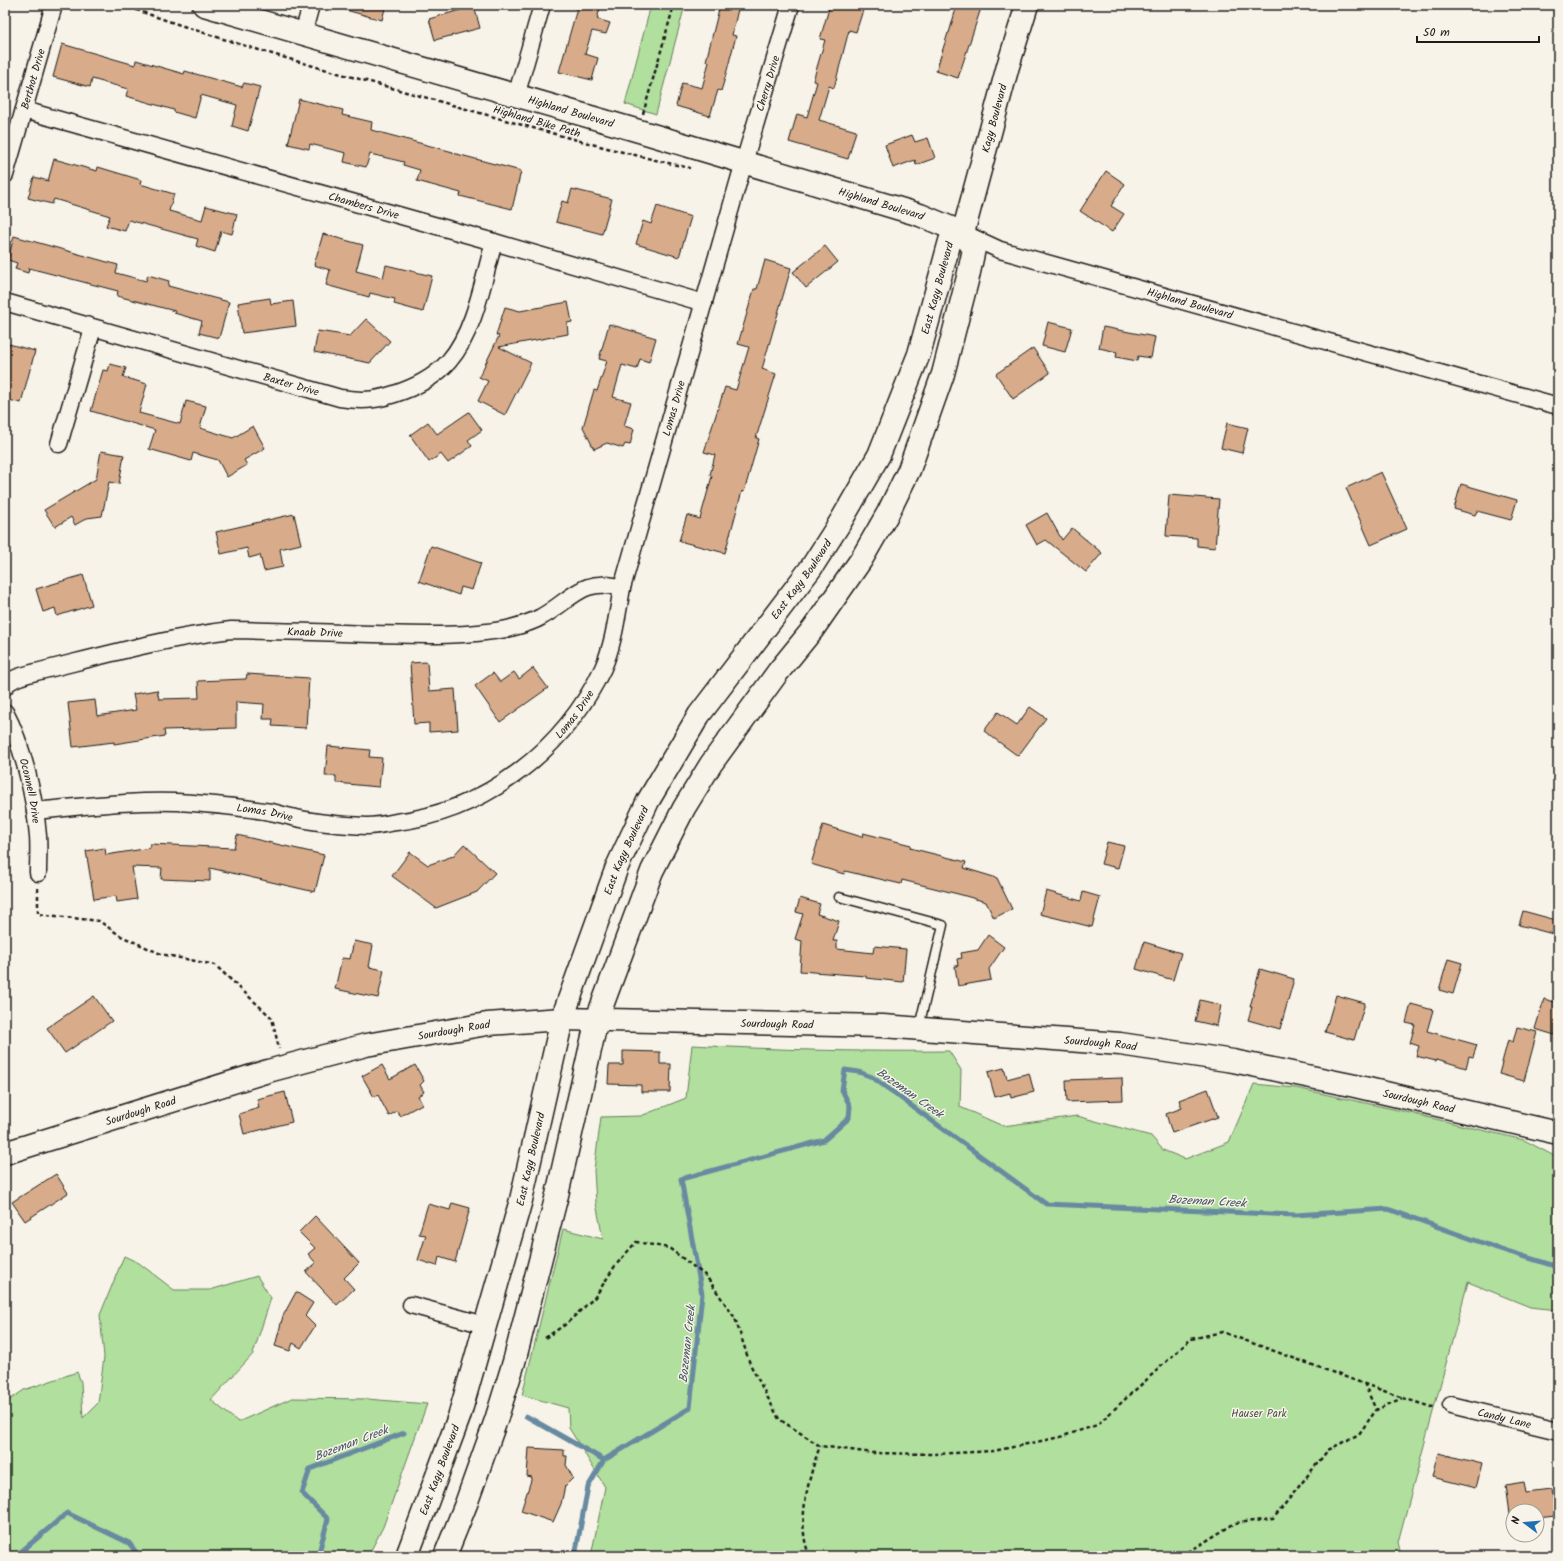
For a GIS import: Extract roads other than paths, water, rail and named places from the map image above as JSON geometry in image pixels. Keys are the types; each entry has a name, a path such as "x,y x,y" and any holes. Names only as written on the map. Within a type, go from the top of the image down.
{"main road":[{"name":"Highland Boulevard","path":"204,5 920,214 963,233"},
{"name":"Kagy Boulevard","path":"963,233 1008,66 1027,5"},
{"name":"East Kagy Boulevard","path":"407,1556 459,1417 521,1200 562,1019 617,867 648,801 699,715 812,568 879,455 919,354 950,241 963,233 974,249 968,277 943,374 909,470 888,513 861,560 813,629 778,672 711,764 684,808 652,871 597,1019 557,1195 514,1362 468,1497 445,1556"},
{"name":"Sourdough Road","path":"5,1153 268,1071 366,1045 487,1024 562,1019 883,1026 1120,1044 1233,1061 1355,1086 1558,1133"}],"street":[{"name":"Berthot Drive","path":"5,176 54,5"},
{"path":"303,34 311,5"},
{"path":"516,96 542,5"},
{"name":"Cherry Drive","path":"744,162 791,5"},
{"name":"Chambers Drive","path":"24,110 494,242 704,303"},
{"name":"Lomas Drive","path":"35,811 124,803 190,803 266,811 324,823 369,826 412,820 437,814 460,805 481,796 502,783 544,752 581,706 602,668 611,647 622,588 744,162"},
{"name":"Highland Boulevard","path":"963,233 1000,250 1558,406"},
{"name":"Baxter Drive","path":"5,302 340,398 361,401 384,398 412,388 449,362 462,342 474,314 494,242"},
{"path":"59,444 94,328"},
{"name":"Knaab Drive","path":"5,687 8,683 17,678 32,673 210,632 231,630 419,635 483,633 513,627 540,618 562,604 576,592 594,584 610,584 622,588"},
{"name":"Oconnell Drive","path":"5,712 13,726 35,811 38,838 38,873"},
{"path":"411,1305 485,1325"},
{"name":"Candy Lane","path":"1451,1405 1558,1431"}],"lane":[{"path":"838,897 943,925 918,1028"}],"waterway":[{"name":"Bozeman Creek","path":"575,1556 588,1487 604,1460 690,1408 702,1294 681,1179 824,1140 849,1118 850,1106 842,1090 845,1070 859,1072 872,1077 1046,1204 1295,1215 1388,1209 1494,1247 1558,1267"},
{"name":"Bozeman Creek","path":"526,1416 604,1460"},
{"name":"Bozeman Creek","path":"318,1556 328,1519 302,1493 310,1469 404,1433"},
{"name":"Bozeman Creek","path":"16,1556 67,1513 129,1543 139,1556"}],"park label":[{"name":"Hauser Park","path":"1259,1413"}]}
